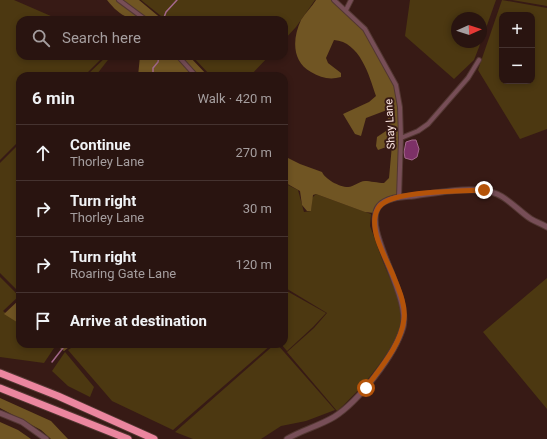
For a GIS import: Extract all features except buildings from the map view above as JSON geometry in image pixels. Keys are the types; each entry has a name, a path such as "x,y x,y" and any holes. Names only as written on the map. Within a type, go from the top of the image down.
{"highway":[{"path":"0,373 58,396 154,439"},
{"path":"0,388 128,439"}],"street":[{"path":"119,0 141,16"},
{"name":"Shay Lane","path":"334,0 365,28 396,85 400,107 401,138 399,197"},
{"path":"346,10 351,0"},
{"path":"182,60 192,72"},
{"path":"401,138 412,134 428,124 468,78 479,60"},
{"path":"287,439 324,423 351,405 366,388 398,340 403,326 404,310 399,292 378,236 375,218 379,206 399,197 443,192 484,190 498,195 532,220 547,227"},
{"path":"0,412 22,422 46,439"}],"shaded area":[{"path":"0,0 14,0 51,16 16,16 16,60 100,60 88,72 16,72 16,144 0,160"},
{"path":"107,0 139,0 158,16 126,16"},
{"path":"141,0 315,0 288,36 288,16 161,16"},
{"path":"316,0 334,0 365,29 396,85 400,107 399,197 385,202 374,213 365,212 316,194 313,195 311,211 307,211 302,205 300,191 288,184 288,158 322,172 329,180 344,187 350,187 365,181 384,183 389,178 392,145 378,150 376,146 377,137 389,129 387,110 366,118 361,136 355,134 343,114 369,102 376,96 370,79 357,53 343,42 334,40 326,58 328,63 341,73 341,77 333,78 318,76 311,72 305,68 297,56 295,42 298,27 303,17"},
{"path":"410,0 496,0 487,25 487,12 451,12 451,48 479,48 474,60 454,79 405,36"},
{"path":"502,0 547,8 547,129 520,139 478,70 486,48 487,48 487,44"},
{"path":"512,0 547,0 547,6"},
{"path":"103,60 108,60 99,72 90,72"},
{"path":"140,60 193,60 204,72 138,72"},
{"path":"196,60 265,60 254,72 207,72"},
{"path":"416,140 419,149 417,157 412,160 405,158 404,152 406,142"},
{"path":"16,147 16,289 0,273 0,163"},
{"path":"288,185 298,190 304,212 311,211 312,198 316,194 371,214 370,226 399,302 401,322 398,333 392,345 365,383 337,411 287,352 314,328 327,313 288,289"},
{"path":"0,277 16,293 16,299 3,311 16,321 16,348 54,348 44,363 0,357"},
{"path":"547,278 547,409 483,332"},
{"path":"288,292 326,313 287,351 284,348 288,348"},
{"path":"16,303 16,322 4,314"},
{"path":"60,348 68,348 64,351"},
{"path":"71,348 267,348 173,430 112,401 68,350"},
{"path":"270,348 281,348 335,410 306,421 281,426 261,439 193,439 175,432"},
{"path":"65,352 94,387 90,397 68,386 52,371"},
{"path":"0,398 51,421 68,439 51,439 41,430 0,408"},
{"path":"0,422 18,430 31,439 0,439"}],"waterway":[{"path":"164,16 166,12 177,0"},
{"path":"153,72 153,68 158,60"},
{"path":"52,362 63,348"}],"route":[{"path":"366,388 396,345 403,326 404,317 404,310 399,292 378,236 375,218 379,206 399,197 443,192 484,190"}]}
